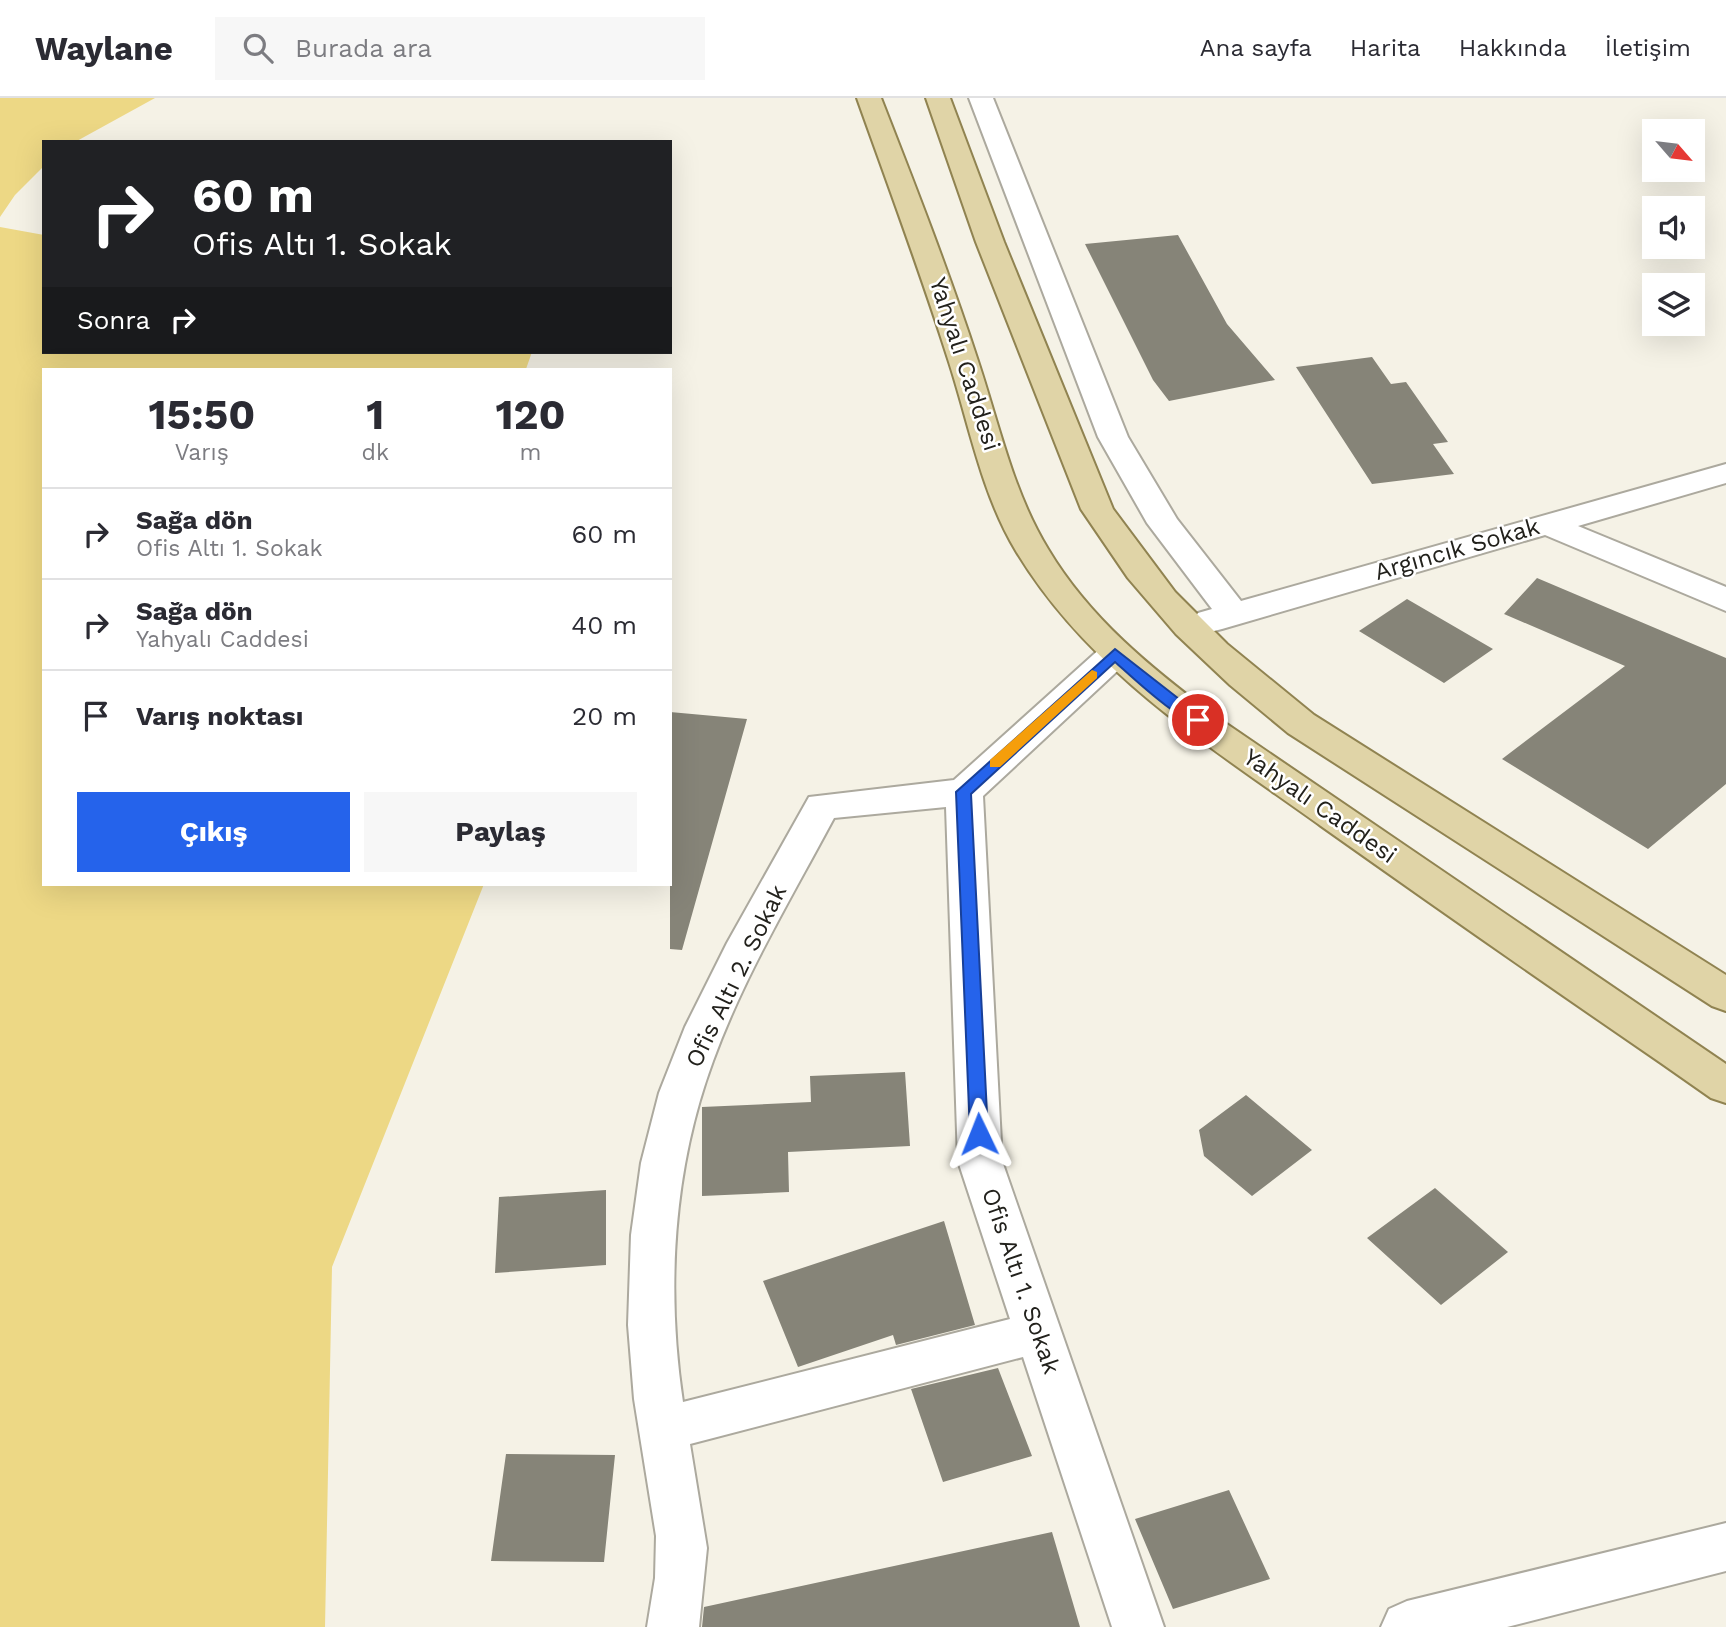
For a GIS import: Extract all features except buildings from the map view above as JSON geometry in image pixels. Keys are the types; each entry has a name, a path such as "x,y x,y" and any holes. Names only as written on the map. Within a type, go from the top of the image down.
{"main road":[{"name":"Yahyalı Caddesi","path":"869,98 932,263 1015,518 1046,575 1068,603 1115,654 1155,690 1444,894 1726,1086"},
{"path":"939,98 990,242 1097,509 1140,574 1188,628 1251,685 1301,724 1726,996"}],"street":[{"path":"981,98 1113,437 1163,523 1233,614"},
{"name":"Argıncık Sokak","path":"1188,628 1544,523 1726,473"},
{"path":"1544,523 1726,600"},
{"path":"964,792 1115,654"},
{"name":"Ofis Altı 1. Sokak","path":"964,792 980,1161 1138,1627"},
{"name":"Ofis Altı 2. Sokak","path":"673,1627 680,1595 682,1548 678,1505 656,1383 651,1306 653,1233 664,1160 681,1092 705,1028 822,806 964,792"},
{"path":"663,1429 1038,1332"},
{"path":"1407,1627 1726,1547"}],"shaded area":[{"path":"0,98 155,98 79,140 42,140 42,168 15,195 0,217"},
{"path":"0,227 42,235 42,354 531,354 526,368 42,368 42,886 483,886 332,1267 325,1627 0,1627"}],"slow traffic":[{"path":"995,763 1092,675"}],"route":[{"path":"979,1134 964,792 1115,654 1155,690 1198,720"}]}
